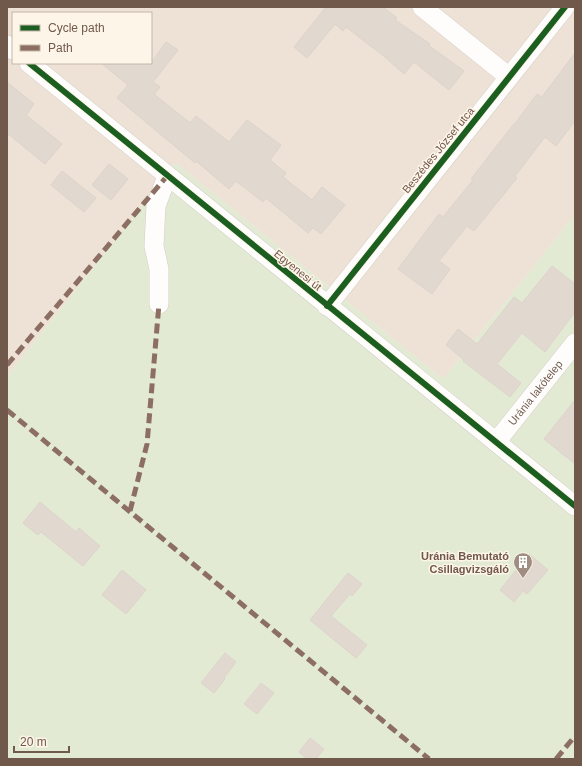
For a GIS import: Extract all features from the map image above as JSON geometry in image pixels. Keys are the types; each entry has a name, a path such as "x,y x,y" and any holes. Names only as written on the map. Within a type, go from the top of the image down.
{"street":[{"path":"422,7 509,77"},
{"name":"Beszédes József utca","path":"327,306 565,7"},
{"name":"Egyenesi út","path":"30,64 575,506"},
{"path":"159,304 159,269 154,246 156,206 167,176"},
{"name":"Uránia lakótelep","path":"496,442 575,343"}],"shaded area":[{"path":"7,7 575,7 575,215 443,379 176,163 7,377"}],"green space":[{"path":"176,163 443,379 575,215 575,759 7,759 7,377"}],"building":[{"path":"326,7 383,7 397,18 395,20 430,44 428,45 464,71 449,90 414,62 404,74 385,57 346,27 343,31 335,24 307,58 294,47"},
{"path":"166,42 178,50 153,82 160,87 154,94 190,123 196,116 229,142 247,120 281,145 270,160 286,173 283,177 312,200 322,187 345,205 321,234 313,228 308,233 266,198 263,202 236,181 229,189 196,161 195,163 117,98 128,85 102,64 152,64 152,62"},
{"path":"575,53 575,121 556,146 545,137 515,176 517,178 474,231 467,226 439,261 450,269 432,294 398,269 439,214 443,217 473,180 471,179 537,94 542,97"},
{"path":"7,82 34,104 26,115 62,144 45,164 7,133"},
{"path":"109,164 128,179 111,200 92,185"},
{"path":"62,171 96,198 84,212 51,185"},
{"path":"552,266 575,284 575,312 545,352 522,333 497,364 521,383 510,397 463,361 464,360 446,345 458,329 477,344 514,297 522,303"},
{"path":"575,400 575,464 544,439"},
{"path":"40,502 76,532 79,528 100,546 83,566 41,532 38,535 23,523"},
{"name":"Uránia Bemutató Csillagvizsgáló","path":"529,554 548,570 527,594 523,591 514,602 500,590"},
{"path":"122,570 146,590 126,614 102,595"},
{"path":"348,573 362,584 352,596 350,594 331,616 367,645 356,658 310,620"},
{"path":"225,653 236,662 214,693 201,683"},
{"path":"261,683 274,693 257,714 244,704"},
{"path":"310,738 324,749 316,759 307,759 299,752"}],"marked path":[{"path":"7,365 167,176"},
{"path":"130,511 147,444 159,304"},
{"path":"7,410 429,759"},
{"path":"556,759 575,736"}],"cycle path":[{"path":"327,306 565,7"},
{"path":"30,64 575,506"}],"place":[{"name":"Uránia Bemutató Csillagvizsgáló","path":"523,579"}]}
